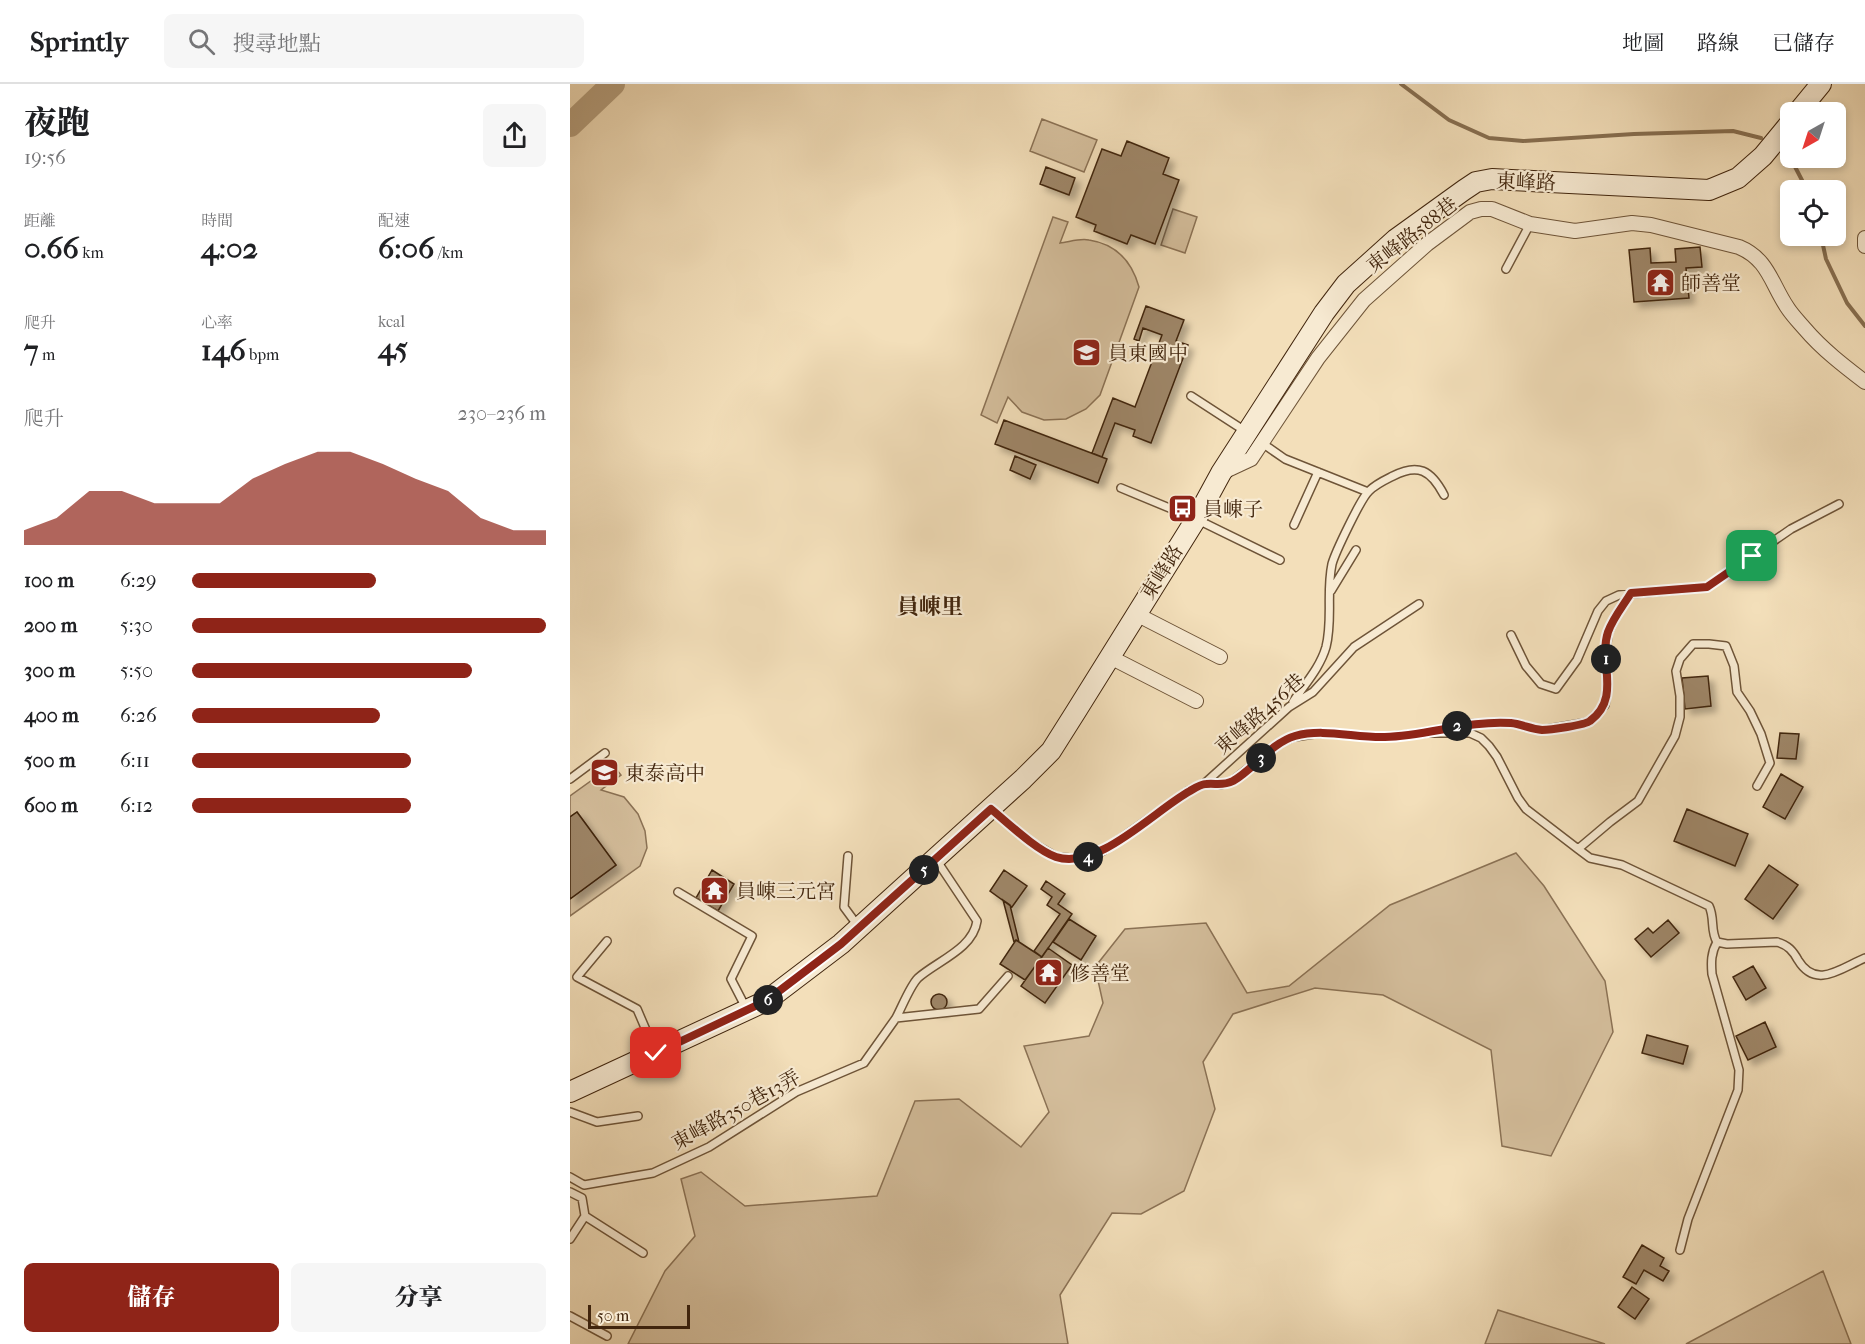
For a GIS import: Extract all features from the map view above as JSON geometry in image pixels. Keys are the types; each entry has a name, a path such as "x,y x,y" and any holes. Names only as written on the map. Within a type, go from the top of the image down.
{"main road":[{"path":"1806,102 1821,84"},
{"name":"東峰路","path":"570,1092 766,1001 859,928 991,809 1051,751 1196,519 1221,473 1255,437 1324,313 1346,284 1396,238 1476,182 1492,180 1709,190 1738,178 1762,156 1780,135"}],"street":[{"name":"東峰路588巷","path":"1255,437 1364,300 1427,244 1470,212 1481,209 1492,209 1530,224 1575,231 1632,224 1651,225 1749,251 1761,262 1787,307 1806,331 1832,356 1865,382"},
{"path":"1865,238 1865,246"},
{"path":"1136,614 1220,657"},
{"path":"1110,657 1196,701"}],"lane":[{"path":"1506,269 1530,224"},
{"path":"1191,396 1285,459 1368,492"},
{"path":"1289,707 1323,655 1331,620 1332,564 1368,492 1404,470 1418,468 1438,483 1444,495"},
{"path":"1294,525 1318,472"},
{"path":"1121,488 1196,519 1280,560"},
{"path":"1511,636 1526,666 1541,684 1556,689 1577,660 1598,611 1606,601 1631,593 1707,587 1791,529 1839,504"},
{"path":"1330,593 1356,550"},
{"path":"1426,733 1467,724 1511,723 1542,730 1589,722 1605,705 1608,681 1606,652 1608,633 1631,593"},
{"name":"東峰路456巷","path":"991,809 1028,840 1057,857 1082,859 1103,851 1188,791 1204,783 1289,707 1313,692 1354,647 1419,603"},
{"path":"1578,849 1638,801 1675,736 1680,717 1680,696 1676,671 1680,659 1693,644 1726,646 1734,666 1737,692 1750,711 1761,734 1770,763 1757,786"},
{"path":"1204,783 1220,785 1231,782 1282,742 1294,736 1320,733 1385,737 1426,733 1470,733 1481,738 1489,746 1526,809 1590,858 1622,865 1709,906 1713,936 1717,942 1784,944 1808,973 1814,976 1830,974 1865,958"},
{"path":"570,779 604,753"},
{"path":"849,855 844,907 859,928"},
{"name":"東峰路350巷13弄","path":"570,1177 584,1185 653,1173 709,1148 796,1092 864,1063 896,1018 917,979 961,948 976,928 978,921 936,859"},
{"path":"678,892 752,936 731,979 748,1010"},
{"path":"607,941 577,977 637,1009 656,1053"},
{"path":"1680,1250 1688,1219 1738,1090 1739,1070 1712,974 1711,959 1717,942"},
{"path":"896,1018 979,1009 1008,976"},
{"path":"570,1112 597,1122 638,1116"},
{"path":"570,1192 582,1198 585,1216 570,1239"},
{"path":"585,1216 644,1253"},
{"path":"570,1316 607,1336"}],"shaded area":[{"path":"1042,119 1097,140 1084,172 1030,151"},
{"path":"1173,209 1197,217 1185,253 1161,245"},
{"path":"1053,217 1068,222 1060,243 1086,240 1099,242 1115,250 1127,262 1139,287 1100,395 1086,409 1066,419 1044,420 1022,412 1008,397 997,423 981,415"},
{"path":"613,765 621,775 601,790 624,797 638,814 645,831 647,848 640,866 570,916 570,899 616,865 577,812 570,817 570,796"},
{"path":"1516,853 1544,886 1605,981 1613,1032 1551,1156 1502,1146 1491,1050 1383,995 1315,988 1233,1014 1203,1062 1215,1109 1184,1191 1141,1214 1112,1213 1060,1295 1068,1344 628,1344 665,1271 695,1236 681,1179 701,1172 745,1206 877,1196 915,1101 959,1099 1021,1147 1049,1112 1024,1046 1089,1036 1103,1003 1095,967 1125,929 1206,923 1247,993 1289,986 1390,905"},
{"path":"1823,1271 1851,1344 1686,1344"},
{"path":"1498,1310 1605,1344 1485,1344"}],"building":[{"path":"1127,141 1169,158 1163,174 1179,180 1155,244 1131,235 1127,244 1094,231 1096,225 1076,217 1102,149 1121,156"},
{"path":"1046,167 1075,178 1069,195 1040,184"},
{"name":"師善堂","path":"1700,247 1702,267 1686,268 1689,298 1634,302 1629,250 1650,248 1651,263 1676,262 1675,249"},
{"path":"1146,306 1184,320 1176,341 1188,345 1151,443 1133,436 1135,430 1115,423 1102,457 1092,453 1113,398 1135,407 1162,335 1143,328 1139,341 1134,339"},
{"path":"1004,420 1107,459 1098,483 995,444"},
{"path":"1015,456 1036,465 1030,479 1010,470"},
{"path":"1708,676 1711,706 1685,709 1682,678"},
{"path":"1780,733 1799,734 1796,759 1777,758"},
{"path":"1781,774 1803,787 1785,819 1763,807"},
{"path":"1687,809 1748,834 1735,866 1674,841"},
{"path":"577,812 616,865 570,899 570,817"},
{"path":"1769,865 1798,885 1773,919 1745,899"},
{"name":"員崠三元宮","path":"712,870 734,884 718,911 696,898"},
{"path":"1004,870 1027,886 1012,907 990,891"},
{"path":"1046,881 1065,894 1058,904 1072,914 1042,957 1034,951 1060,914 1047,905 1052,897 1041,889"},
{"path":"1003,900 1010,905 1019,942 1016,940 1014,942"},
{"path":"1069,919 1096,936 1081,960 1053,942"},
{"path":"1668,920 1679,933 1651,957 1635,939 1648,928 1653,933"},
{"path":"1016,940 1042,957 1025,980 1000,964"},
{"name":"修善堂","path":"1048,948 1072,965 1045,1003 1021,986"},
{"path":"1753,966 1766,988 1746,1000 1733,977"},
{"path":"936,994 942,994 947,1002 945,1008 936,1010 931,1005 931,999"},
{"path":"1765,1022 1776,1047 1748,1060 1736,1036"},
{"path":"1647,1035 1688,1046 1683,1064 1642,1053"},
{"path":"1642,1245 1664,1258 1660,1266 1669,1271 1663,1281 1644,1270 1636,1284 1623,1277"},
{"path":"1632,1287 1649,1299 1635,1319 1618,1307"}],"waterway":[{"path":"570,125 613,84"},
{"path":"1401,84 1449,120 1489,138 1523,141 1733,131 1761,138"},
{"path":"1796,168 1802,180"},
{"path":"1823,246 1826,259 1847,303 1865,326"}],"place":[{"name":"師善堂","path":"1660,283"},
{"name":"員東國中","path":"1087,353"},
{"name":"員崠子","path":"1182,509"},
{"name":"東泰高中","path":"604,773"},
{"name":"員崠三元宮","path":"715,891"},
{"name":"修善堂","path":"1049,973"}],"district":[{"name":"員崠里","path":"930,607"}],"route":[{"path":"656,1053 766,1001 802,975 841,944 991,809 1028,840 1057,857 1082,859 1103,851 1188,791 1204,783 1220,785 1231,782 1282,742 1294,736 1320,733 1385,737 1426,733 1467,724 1511,723 1542,730 1589,722 1605,705 1608,681 1606,652 1608,633 1631,593 1707,587 1752,556"}]}
